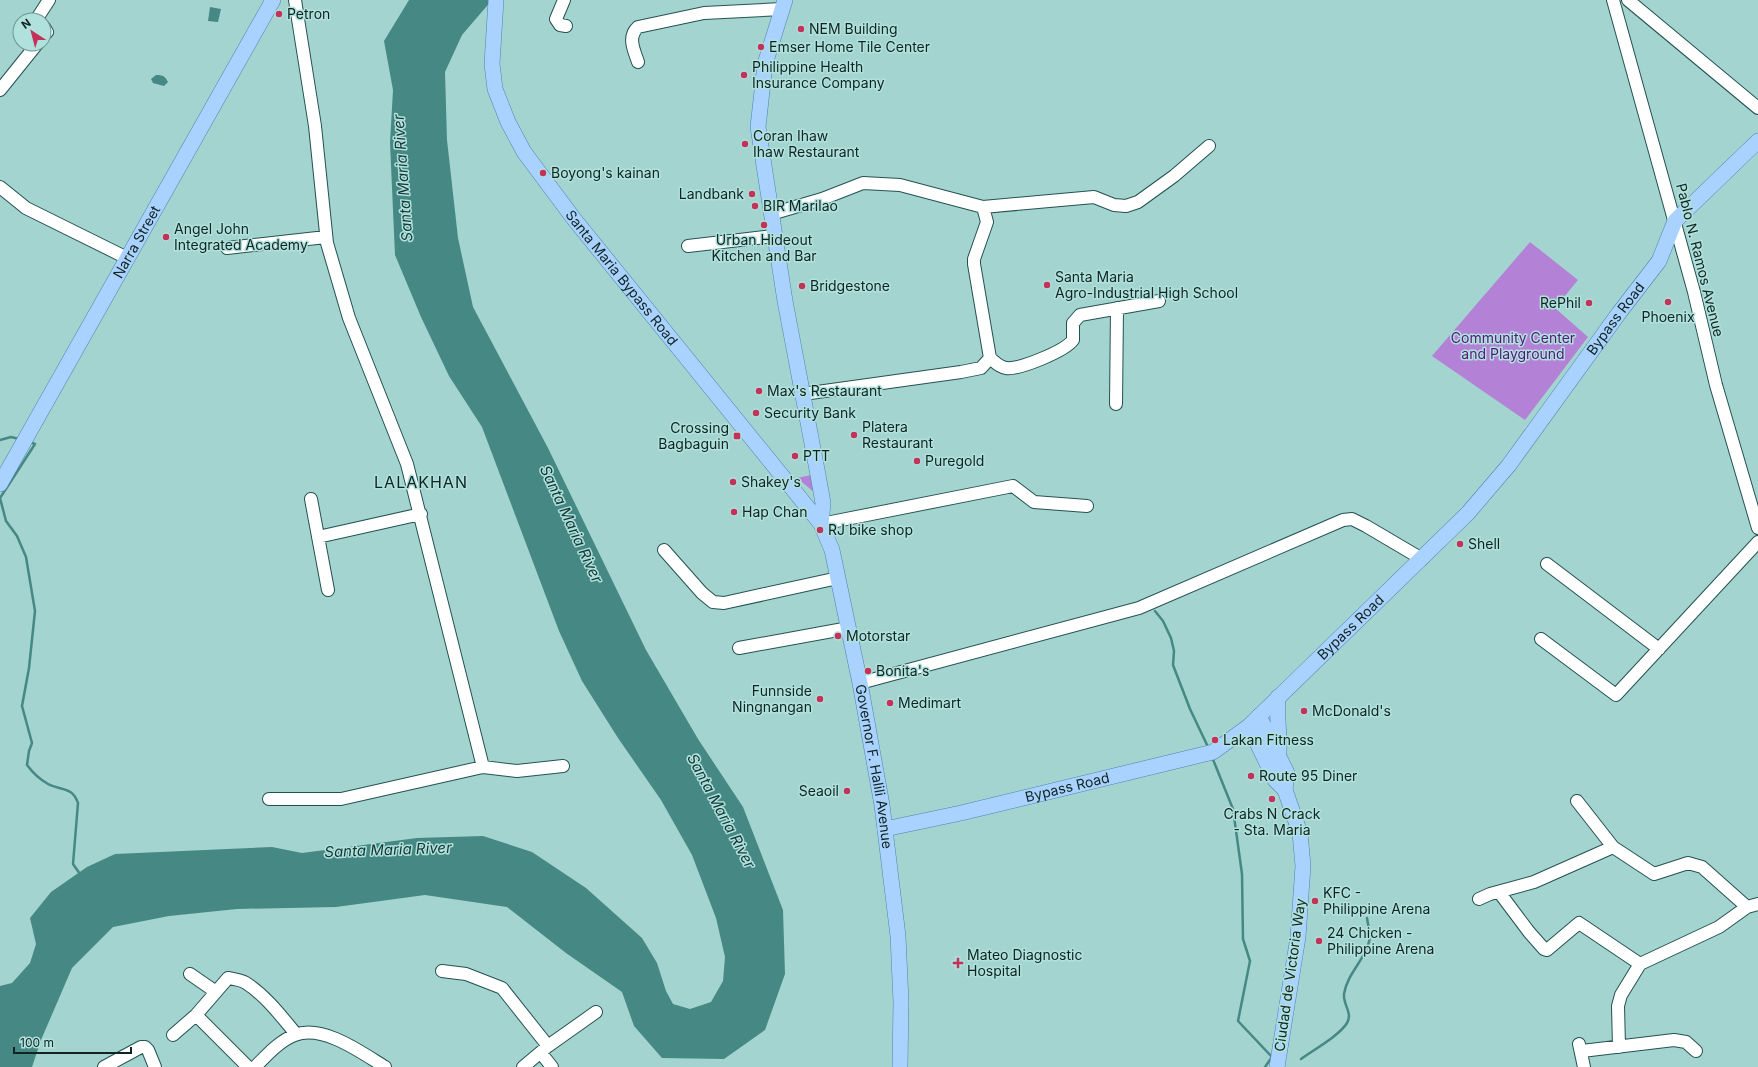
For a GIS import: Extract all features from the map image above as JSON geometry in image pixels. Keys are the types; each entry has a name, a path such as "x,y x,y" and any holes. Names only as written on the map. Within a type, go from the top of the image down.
{"main road":[{"name":"Narra Street","path":"0,484 273,0"},
{"name":"Santa Maria Bypass Road","path":"496,0 492,64 495,89 508,122 524,152 574,219 821,524"},
{"name":"Governor F. Halili Avenue","path":"784,4 765,64 758,127 774,236 823,503 821,524 832,550 860,683 877,774 898,936 901,1002 900,1067"},
{"path":"1675,221 1758,141"},
{"name":"Bypass Road","path":"885,829 961,813 1207,753 1254,721 1468,513 1514,458 1619,313 1659,261 1675,221"},
{"path":"1278,697 1276,710 1280,739 1278,755"},
{"name":"Ciudad de Victoria Way","path":"1254,721 1278,755 1287,773 1285,790"},
{"name":"Ciudad de Victoria Way","path":"1254,721 1275,780 1285,790 1300,833 1303,866 1298,937 1277,1067"}],"street":[{"path":"41,12 49,0"},
{"path":"295,0 315,126 326,236 349,318 407,464 421,514 483,767"},
{"path":"564,0 556,19 560,25 566,26"},
{"name":"Pablo N. Ramos Avenue","path":"1613,0 1694,292 1716,385 1758,528"},
{"path":"1628,0 1758,108"},
{"path":"638,62 631,38 633,31 638,27 704,13 784,4"},
{"path":"0,90 31,52"},
{"path":"771,214 822,199 863,184 900,185 983,207 1094,198 1114,205 1126,206 1138,202 1174,176 1209,146"},
{"path":"0,187 26,208 127,258"},
{"path":"983,207 987,222 974,259 974,264 990,358 998,366 1006,369 1050,356 1068,347 1073,340 1073,323 1080,315 1159,301"},
{"path":"227,248 326,236"},
{"path":"688,246 774,236"},
{"path":"1116,404 1117,308"},
{"path":"803,394 962,372 981,368 990,358"},
{"path":"821,524 1013,486 1034,502 1087,506"},
{"path":"311,499 328,590"},
{"path":"318,537 421,514"},
{"path":"860,683 1138,608 1342,520 1352,519 1422,559"},
{"path":"1541,639 1616,695 1758,542"},
{"path":"664,550 702,593 713,602 724,603 838,578"},
{"path":"1547,564 1659,649"},
{"path":"739,648 848,628"},
{"path":"269,799 341,800 483,767 517,771 563,766"},
{"path":"1577,801 1614,847 1654,874 1688,863 1702,867 1753,906 1719,927 1640,964 1621,996 1618,1006 1619,1047"},
{"path":"1479,899 1534,882 1614,847"},
{"path":"1499,892 1529,932 1544,949 1547,950 1579,924 1640,964"},
{"path":"442,971 466,974 502,988 545,1049 552,1067"},
{"path":"190,974 216,992"},
{"path":"173,1035 196,1014 228,978 245,982 272,1006 296,1034"},
{"path":"523,1067 596,1012"},
{"path":"196,1014 248,1067"},
{"path":"255,1067 280,1043 296,1034 312,1032 347,1043 384,1067"},
{"path":"1584,1067 1580,1047 1619,1047 1674,1040 1686,1042 1696,1051"},
{"path":"104,1067 141,1047 145,1047 148,1050 153,1067"}],"green space":[{"name":"Community Center and Playground","path":"1530,242 1578,280 1555,308 1588,337 1525,420 1432,356"},
{"path":"811,475 814,492 797,478"}],"water":[{"name":"Santa Maria River","path":"409,0 492,0 462,35 445,72 447,140 458,238 473,307 548,448 646,650 698,739 743,807 783,910 785,974 765,1030 724,1059 662,1058 634,1026 622,992 566,953 507,907 425,895 336,907 237,909 169,916 113,927 72,968 41,1040 32,1067 0,1067 0,986 12,983 30,963 36,944 30,918 51,892 87,867 115,854 272,847 302,853 417,838 483,836 532,852 586,888 642,938 657,963 666,991 673,1004 690,1009 711,1002 723,981 725,957 716,918 692,855 661,800 618,738 582,681 559,631 482,427 449,376 421,317 395,255 390,143 393,90 384,41"},
{"path":"210,7 221,9 218,22 208,21"},
{"path":"156,75 164,76 168,82 164,86 153,83 151,79"}],"waterway":[{"path":"0,440 11,437 19,439"},
{"path":"30,442 35,444 0,498 6,521 17,536 26,557 35,611 29,668 22,706 32,743 27,765 36,776 53,786 69,791 76,798 78,803 73,864 80,874"},
{"path":"1155,611 1163,621 1171,638 1174,651 1173,665 1190,709 1208,747"},
{"path":"1212,757 1233,809 1242,874 1243,939 1250,961 1238,1021 1272,1057 1265,1067"},
{"path":"1301,1059 1332,1038 1343,1028 1349,1019 1344,994 1348,980 1367,949 1370,939 1367,918"}],"place":[{"name":"Petron","path":"279,14"},
{"name":"NEM Building","path":"801,29"},
{"name":"Emser Home Tile Center","path":"761,47"},
{"name":"Philippine Health Insurance Company","path":"744,75"},
{"name":"Coran Ihaw Ihaw Restaurant","path":"745,144"},
{"name":"Boyong's kainan","path":"543,173"},
{"name":"Landbank","path":"752,194"},
{"name":"BIR Marilao","path":"755,206"},
{"name":"Urban Hideout Kitchen and Bar","path":"764,225"},
{"name":"Angel John Integrated Academy","path":"166,237"},
{"name":"Santa Maria Agro-Industrial High School","path":"1047,285"},
{"name":"Bridgestone","path":"802,286"},
{"name":"Phoenix","path":"1668,302"},
{"name":"RePhil","path":"1589,303"},
{"name":"Max's Restaurant","path":"759,391"},
{"name":"Security Bank","path":"756,413"},
{"name":"Platera Restaurant","path":"854,435"},
{"name":"Crossing Bagbaguin","path":"737,436"},
{"name":"PTT","path":"795,456"},
{"name":"Puregold","path":"917,461"},
{"name":"Shakey's","path":"733,482"},
{"name":"Hap Chan","path":"734,512"},
{"name":"RJ bike shop","path":"820,530"},
{"name":"Shell","path":"1460,544"},
{"name":"Motorstar","path":"838,636"},
{"name":"Bonita's","path":"868,671"},
{"name":"Funnside Ningnangan","path":"820,699"},
{"name":"Medimart","path":"890,703"},
{"name":"McDonald's","path":"1304,711"},
{"name":"Lakan Fitness","path":"1215,740"},
{"name":"Route 95 Diner","path":"1251,776"},
{"name":"Seaoil","path":"847,791"},
{"name":"Crabs N Crack - Sta. Maria","path":"1272,799"},
{"name":"KFC - Philippine Arena","path":"1315,901"},
{"name":"24 Chicken - Philippine Arena","path":"1319,941"},
{"name":"Mateo Diagnostic Hospital","path":"958,963"}],"district":[{"name":"LALAKHAN","path":"421,482"}]}
